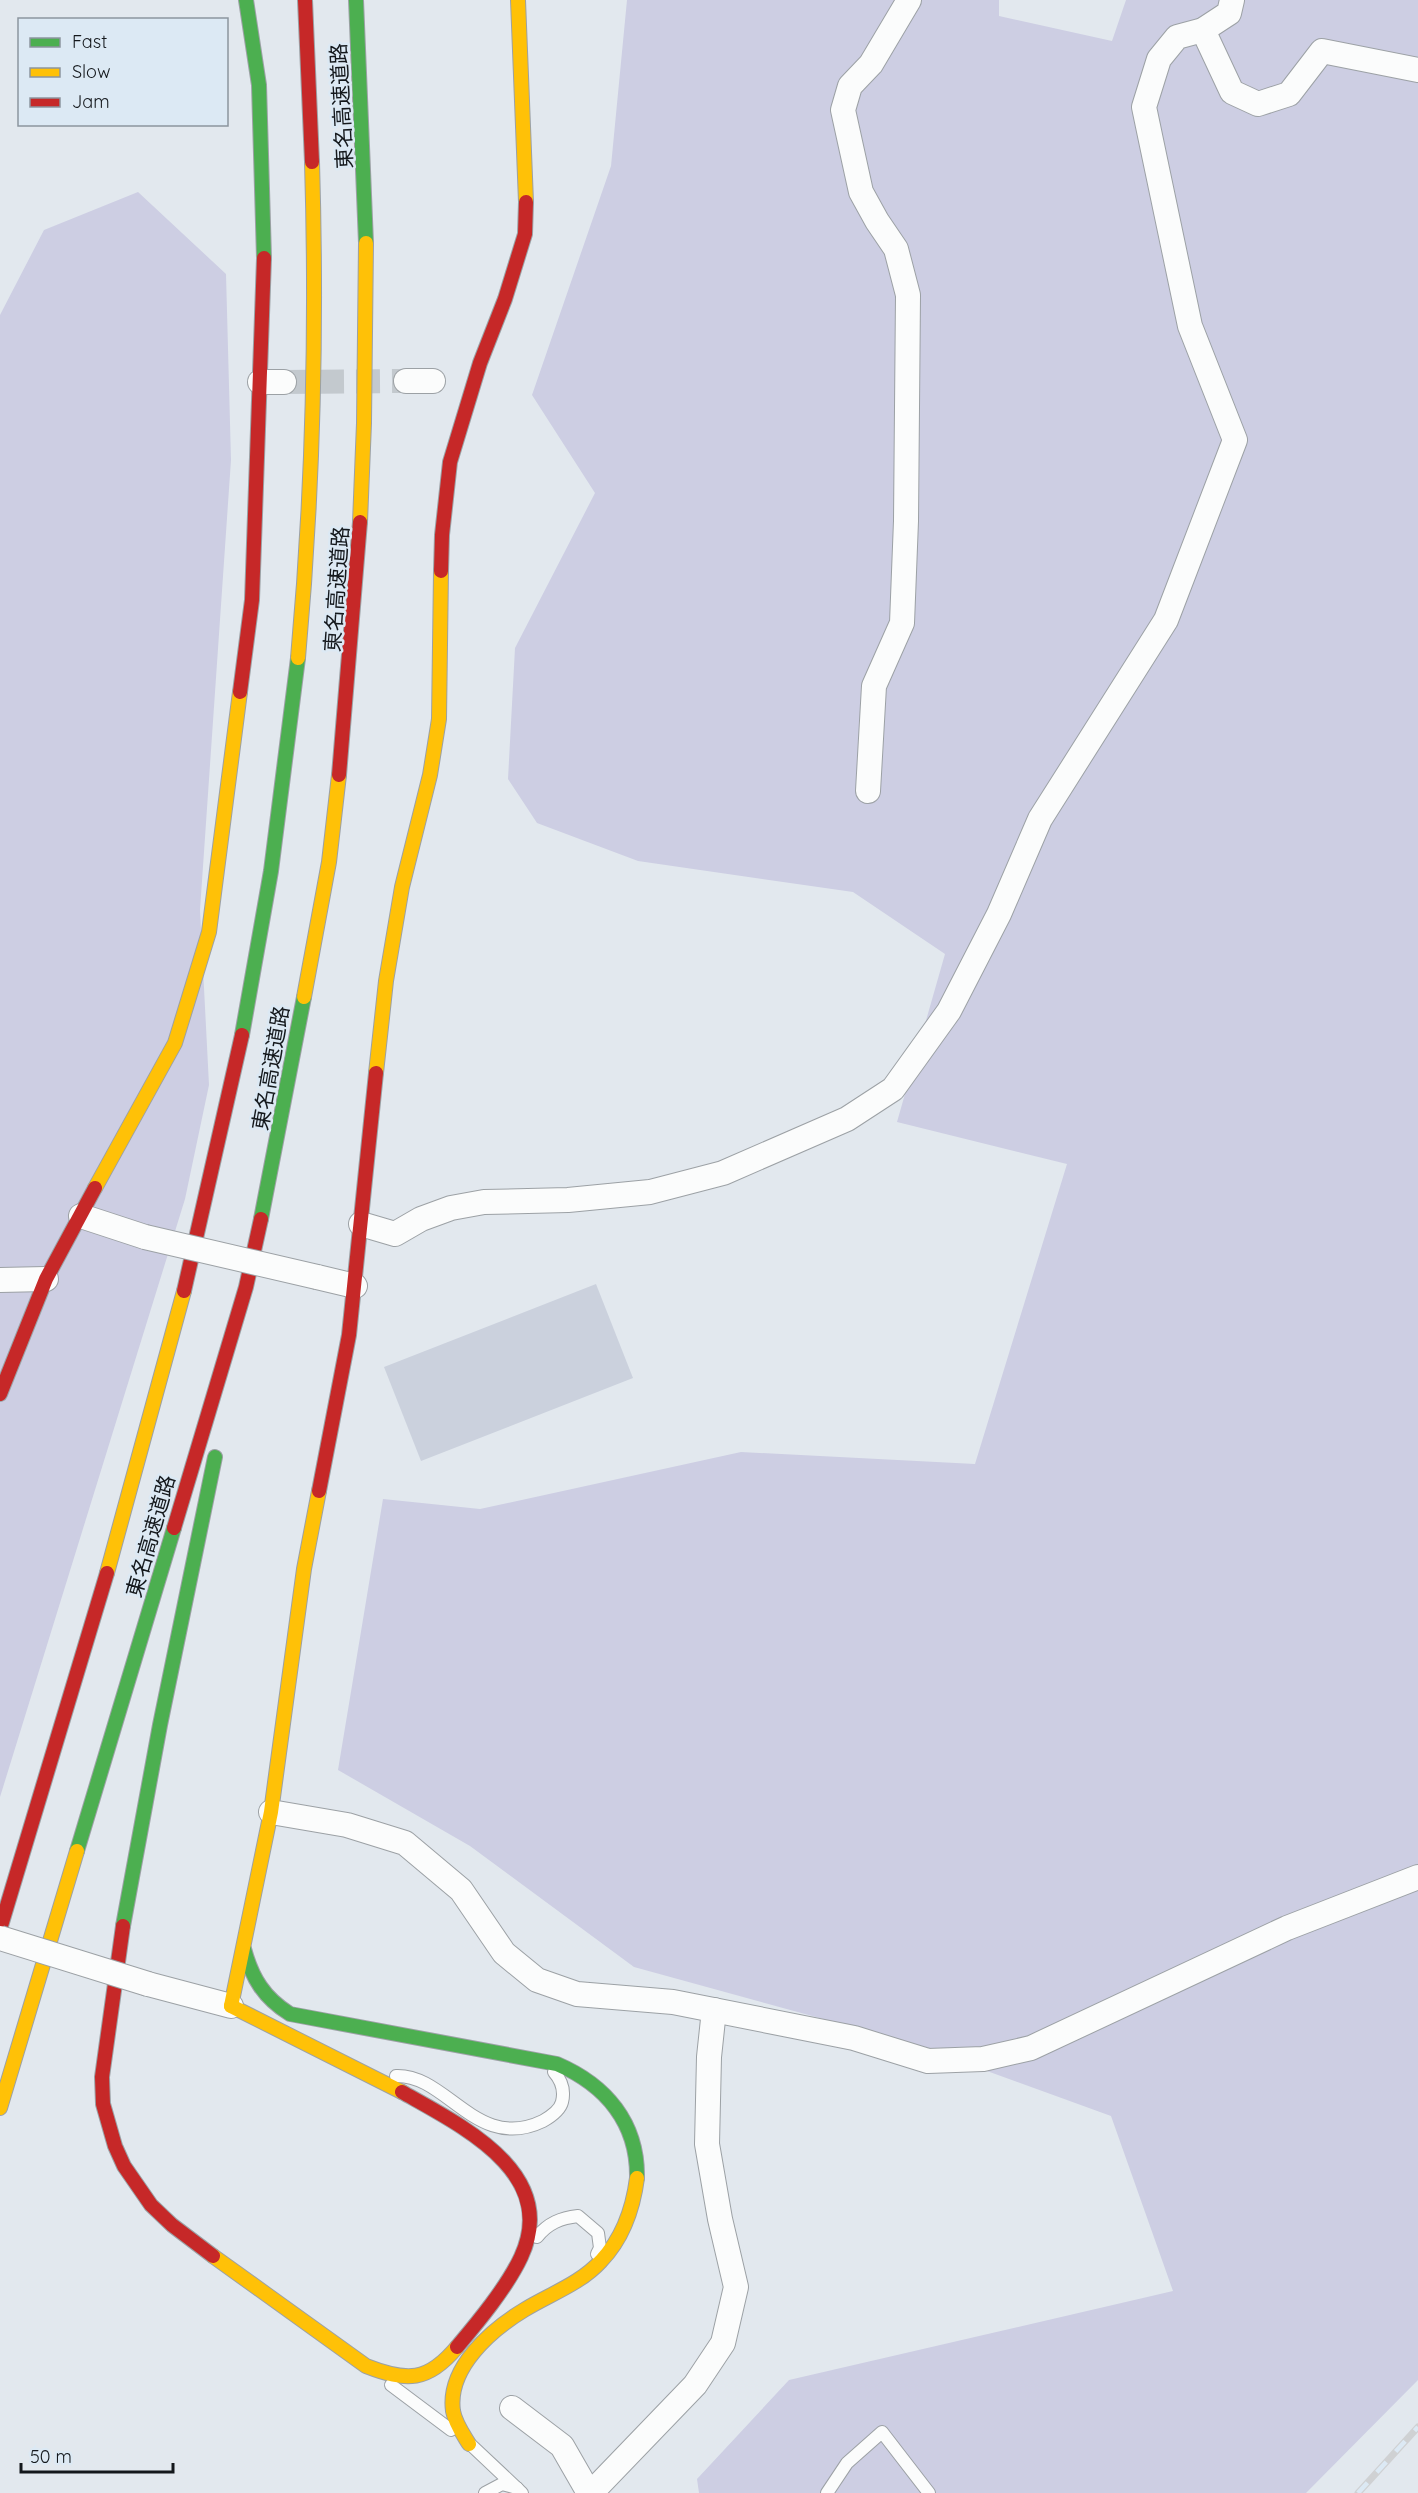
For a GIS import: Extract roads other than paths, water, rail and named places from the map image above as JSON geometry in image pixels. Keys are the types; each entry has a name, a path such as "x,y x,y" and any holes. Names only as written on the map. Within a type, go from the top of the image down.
{"main road":[{"path":"0,1394 46,1279 175,1043 209,932 252,600 264,273 259,85 246,0"},
{"name":"東名高速道路","path":"0,1929 161,1387 215,1170 248,1004 277,833 298,637 311,468 315,303 314,164 305,0"},
{"name":"東名高速道路","path":"0,2108 246,1287 276,1155 330,850 349,693 362,530 367,370 367,238 356,0"},
{"path":"216,1448 160,1725 121,1936 102,2077 103,2104 115,2146 124,2166 151,2205 172,2225 366,2366 400,2378 416,2377 440,2367 516,2267 526,2249 530,2235 530,2204 524,2187 505,2160 455,2124 376,2080 231,2006 271,1812 304,1569 349,1335 386,981 402,887 429,775 439,719 442,535 450,462 480,363 505,299 525,234 527,176 518,0"},
{"path":"223,1413 246,1287"},
{"path":"13,1834 79,1668"},
{"path":"244,1949 255,1984 275,2005 290,2014 540,2060 577,2071 610,2098 631,2135 636,2154 635,2198 629,2220 605,2257 588,2274 502,2325 483,2342 462,2370 454,2389 453,2408 458,2424 469,2444"}],"street":[{"path":"868,791 873,686 902,623 906,521 908,295 904,272 896,249 861,192 843,110 850,86 871,64 909,0"},
{"path":"361,1224 395,1234 422,1219 462,1206 484,1202 568,1200 650,1192 723,1173 847,1119 893,1089 949,1011 999,914 1040,819 1166,620 1235,440 1190,326 1144,107 1159,59 1177,37 1203,30 1229,13 1232,0"},
{"path":"1203,30 1232,92 1258,104 1289,94 1323,51 1418,70"},
{"path":"406,381 433,381"},
{"path":"260,382 284,382"},
{"path":"81,1216 145,1237 355,1286"},
{"path":"0,1280 46,1279"},
{"path":"271,1812 347,1825 405,1843 461,1890 504,1953 537,1980 577,1994 674,2002 854,2038 928,2061 983,2059 1031,2048 1287,1928 1418,1877"},
{"path":"0,1938 148,1984 231,2006"},
{"path":"512,2408 562,2446 590,2493 695,2385 723,2343 736,2287 720,2218 707,2144 709,2056 714,2010"}],"lane":[{"path":"376,2080 400,2076 418,2080 480,2120 513,2129 531,2127 549,2118 561,2106 564,2093 560,2079 540,2060"},
{"path":"526,2249 545,2227 563,2218 578,2216 598,2233 600,2248 588,2274"},
{"path":"366,2366 469,2444 522,2493"},
{"path":"827,2493 847,2463 882,2432 929,2493"},
{"path":"485,2493 502,2484 517,2488 522,2493"}],"tunnel":[{"path":"284,382 406,381"}],"railway":[{"path":"1358,2493 1418,2427"}]}
